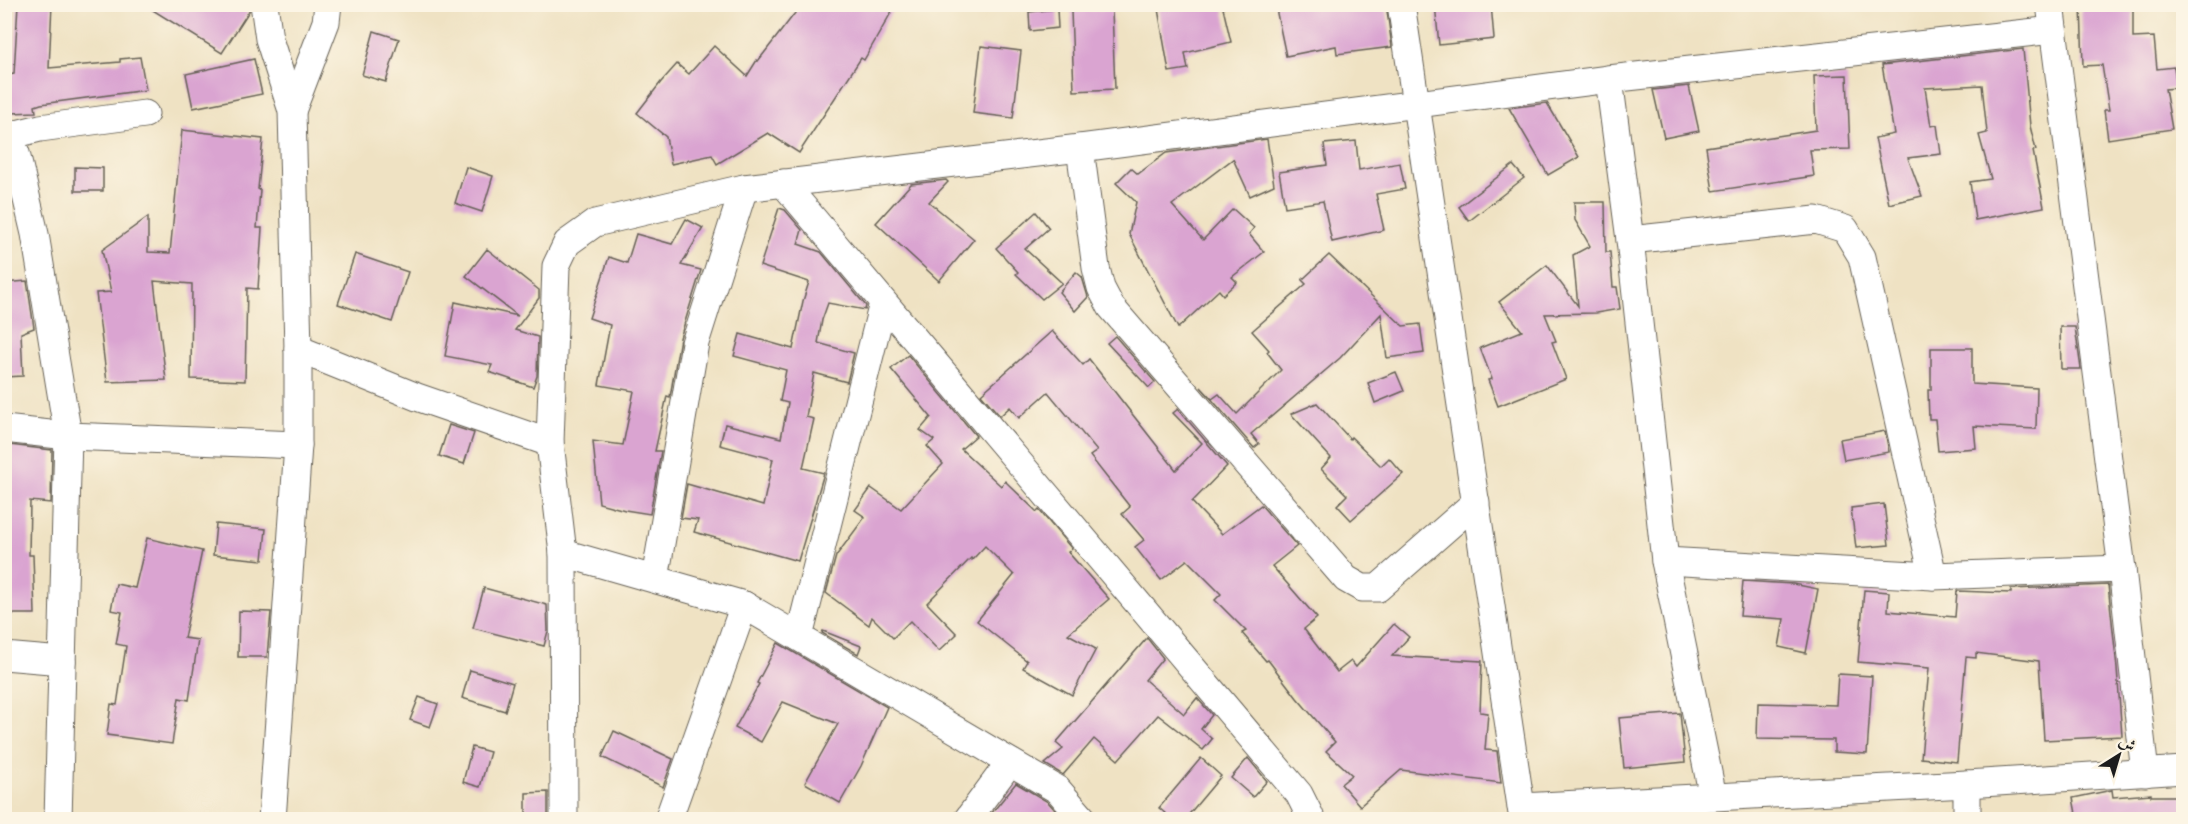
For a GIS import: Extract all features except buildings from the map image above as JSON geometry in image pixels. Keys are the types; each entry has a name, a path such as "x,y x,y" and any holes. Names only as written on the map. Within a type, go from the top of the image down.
{"street":[{"path":"264,4 269,39 292,111 298,349 298,445 272,819"},
{"path":"292,111 326,22 328,4"},
{"path":"1401,4 1522,813 1713,797 2184,770"},
{"path":"564,819 563,553 550,443 556,266 567,243 596,223 744,188 1080,148 1609,79 2051,17 2122,569 2145,773"},
{"path":"1609,79 1630,240 1665,561 1713,797"},
{"path":"4,137 40,128 145,114"},
{"path":"4,144 16,153 35,234 68,436 58,819"},
{"path":"1080,148 1096,268 1101,288 1111,307 1346,579 1362,588 1378,588 1476,502"},
{"path":"783,183 1299,794 1310,816 1308,819"},
{"path":"655,579 695,343 744,188"},
{"path":"1630,240 1816,220 1845,229 1862,257 1933,576"},
{"path":"799,638 883,303"},
{"path":"298,349 417,397 550,443"},
{"path":"4,429 68,436 298,445"},
{"path":"563,553 744,605 1058,790 1084,819"},
{"path":"1665,561 1933,576 2122,569"},
{"path":"668,819 744,605"},
{"path":"4,656 62,661"},
{"path":"967,819 1010,762"},
{"path":"1967,784 1967,819"}]}
